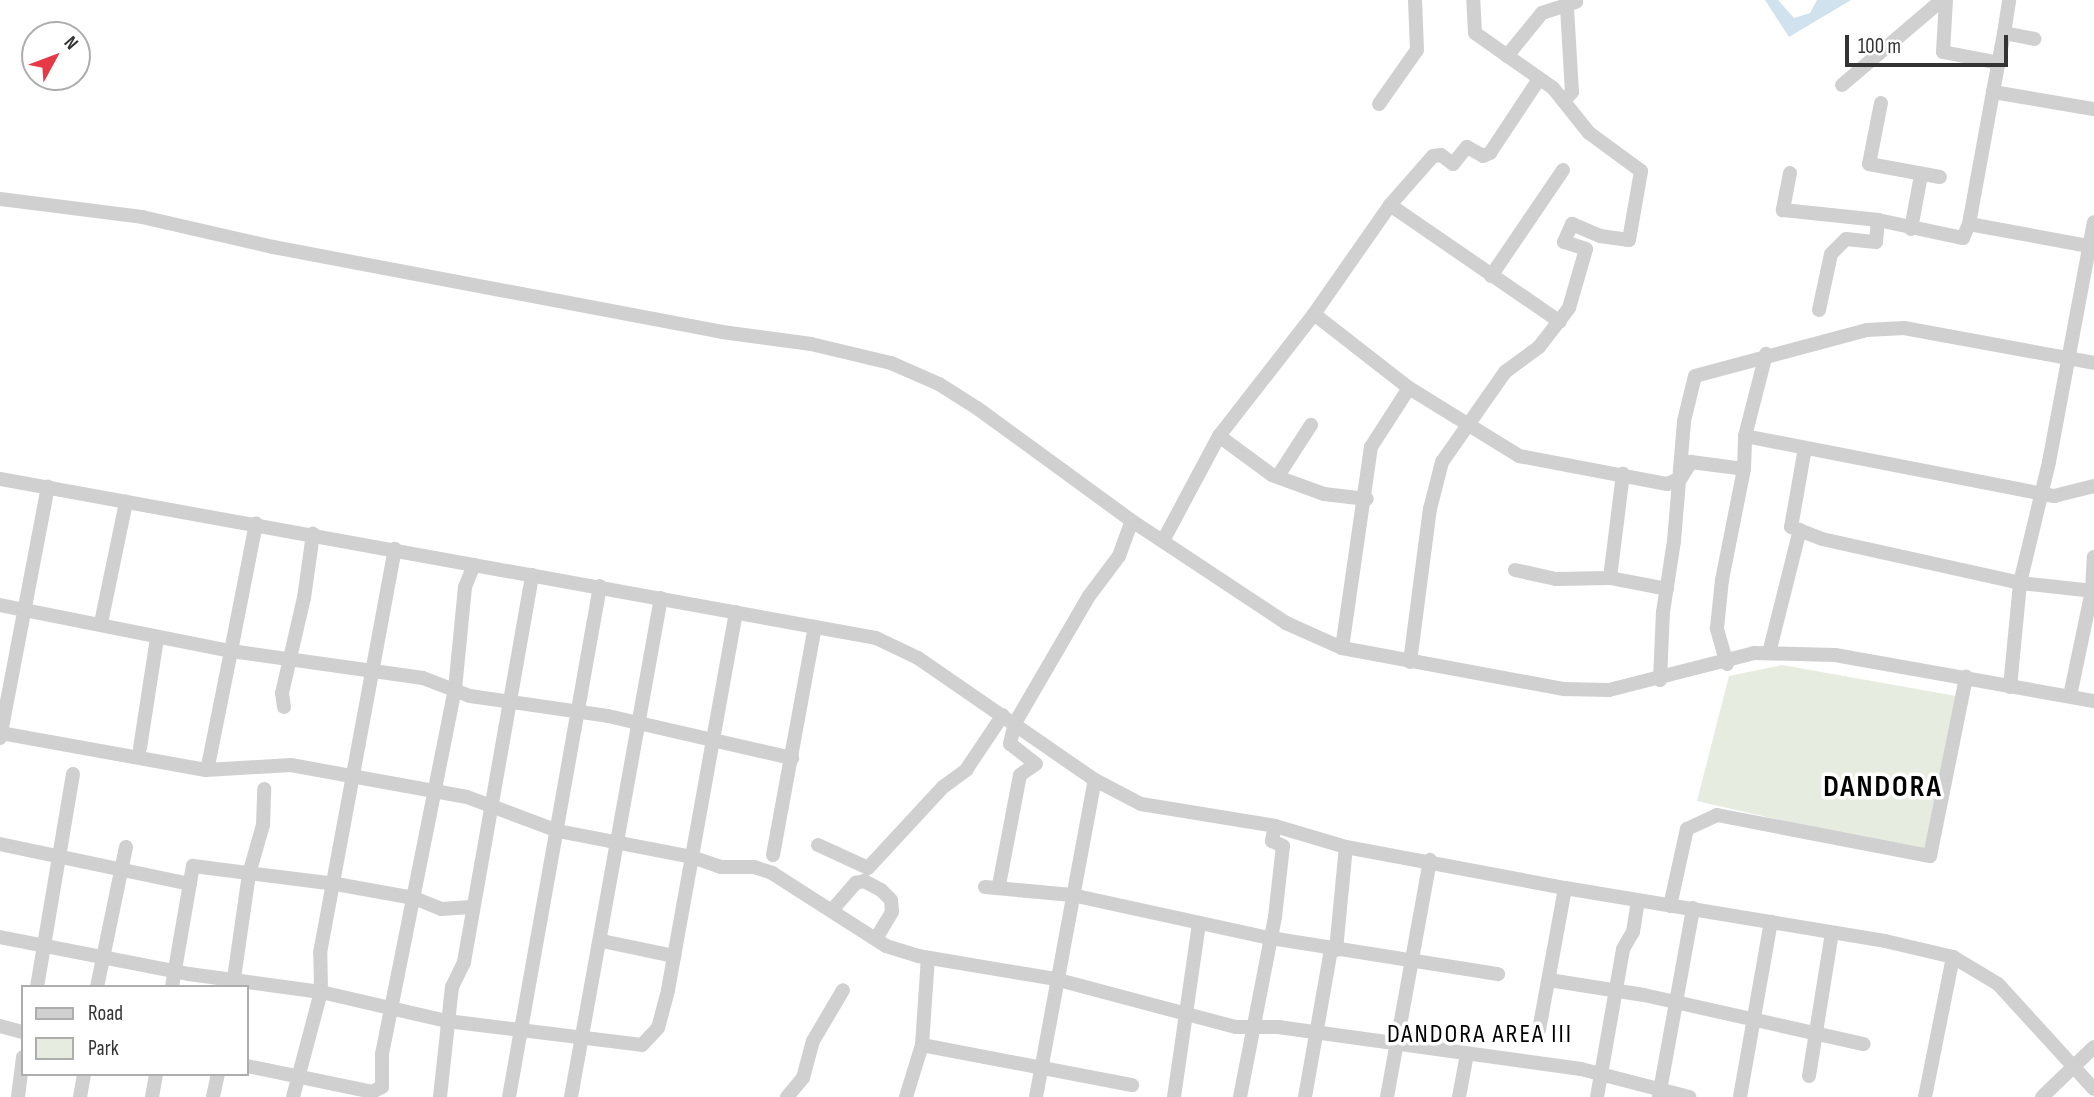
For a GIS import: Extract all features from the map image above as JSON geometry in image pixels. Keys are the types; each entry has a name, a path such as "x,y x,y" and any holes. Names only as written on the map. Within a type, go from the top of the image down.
{"street":[{"path":"1379,104 1417,50 1415,0"},
{"path":"1410,662 1430,509 1442,461 1505,372 1539,347 1569,308 1586,249 1564,242 1572,224 1600,236 1629,240 1641,171 1589,133 1565,100 1475,33 1473,0"},
{"path":"1944,0 1943,52 1998,63"},
{"path":"1842,85 1944,0"},
{"path":"1790,173 1783,210 1878,220 1963,238 1969,224 2009,0"},
{"path":"1507,56 1542,13 1572,5 1572,92 1565,100"},
{"path":"2004,33 2034,39"},
{"path":"1164,538 1219,436 1314,314 1390,205 1433,156 1441,155 1453,164 1467,147 1483,156 1490,153 1539,79"},
{"path":"1993,92 2094,109"},
{"path":"1881,103 1869,164 1922,176 1940,177"},
{"path":"1490,276 1563,170"},
{"path":"1911,229 1922,176"},
{"path":"0,199 142,217 273,247 722,332 811,344 891,363 939,384 977,408 1132,521 1164,538 1286,623 1342,648 1563,689 1609,691 1769,653 1835,655 2094,701"},
{"path":"1390,205 1560,322"},
{"path":"1819,310 1831,254 1846,239 1876,242 1878,220"},
{"path":"1969,224 2092,234 2020,583 2010,687"},
{"path":"1314,314 1409,388 1519,456 1668,484 1681,478 1691,462 1744,469"},
{"path":"1660,680 1667,589 1681,478 1684,421 1695,376 1766,354 1867,330 1904,328 2094,363"},
{"path":"1727,664 1717,628 1744,469 1745,436 1766,354"},
{"path":"1342,648 1367,499 1362,490 1371,447 1409,388"},
{"path":"1278,476 1311,425"},
{"path":"1219,436 1278,476 1324,494 1367,499"},
{"path":"1745,436 2039,494 2054,496 2094,486"},
{"path":"1805,448 1791,527 1822,539 2020,583 2093,591"},
{"path":"1610,578 1623,474"},
{"path":"0,479 600,586 815,627 898,646 1095,780 1141,804 1275,826 1346,847 1430,860 1565,888 1693,908 1953,957 1998,984 2094,1089"},
{"path":"48,487 0,735 213,771 291,765 493,804 558,831 618,845 692,857 721,867 754,867 772,873 833,909 876,939 928,958 1055,979 1183,1012 1211,1022 1253,1028 1315,1031 1601,1073 1659,1093 1689,1097"},
{"path":"102,623 126,502"},
{"path":"818,845 868,868 943,787 972,763 1009,719 1089,596 1119,556 1132,521"},
{"path":"208,766 256,523"},
{"path":"1769,653 1800,530"},
{"path":"284,707 282,693 313,534"},
{"path":"293,1097 295,1077 321,992 320,953 336,884 395,549"},
{"path":"2070,696 2093,591 2094,557"},
{"path":"248,1066 377,1094 384,1082 380,1069 455,689 466,587 474,565"},
{"path":"1515,570 1556,579 1610,578 1667,589"},
{"path":"440,1097 452,987 464,962 471,907 512,704 532,575"},
{"path":"509,1097 524,1029 600,586"},
{"path":"571,1097 642,723 661,598"},
{"path":"0,605 102,623 157,638 281,661 290,657 423,678 512,704 642,723 792,758"},
{"path":"0,937 42,946 105,954 234,982 321,992 447,1021 524,1029 634,1048 648,1042 658,1028 674,956 736,612"},
{"path":"772,855 815,627"},
{"path":"139,748 157,638"},
{"path":"1670,906 1687,829 1717,815 1930,856 1966,677"},
{"path":"1009,719 1010,744 1037,764 1020,775 992,886 1072,895 1270,938 1498,974"},
{"path":"37,985 73,774"},
{"path":"1036,1097 1055,979 1095,780"},
{"path":"234,982 250,874 263,825 264,789"},
{"path":"1240,1097 1270,938 1283,846 1272,841 1275,826"},
{"path":"0,844 119,872 190,884"},
{"path":"97,985 126,847"},
{"path":"1305,1097 1315,1031 1334,949 1346,847"},
{"path":"1387,1097 1430,860"},
{"path":"173,985 178,970 193,866 336,884 414,898 441,909 471,907"},
{"path":"833,909 856,883 864,881 881,890 891,900 892,912 876,939"},
{"path":"1539,1030 1565,888"},
{"path":"1597,1097 1615,990 1639,901"},
{"path":"1659,1093 1693,908"},
{"path":"1740,1097 1771,922"},
{"path":"1174,1097 1183,1012 1199,923"},
{"path":"1809,1076 1832,933"},
{"path":"602,941 674,956"},
{"path":"1925,1097 1953,957"},
{"path":"906,1097 922,1045 928,958"},
{"path":"1549,980 1615,990 1864,1044"},
{"path":"787,1097 803,1078 813,1041 843,990"},
{"path":"0,1026 21,1031"},
{"path":"922,1045 1132,1085"},
{"path":"2042,1097 2094,1047"},
{"path":"1459,1097 1467,1054"},
{"path":"18,1097 21,1073"},
{"path":"80,1097 84,1076"},
{"path":"152,1097 156,1076"},
{"path":"213,1097 218,1076"}],"green space":[{"path":"1782,665 1956,696 1925,853 1697,801 1729,676"}],"water":[{"path":"1765,0 1778,0 1794,18 1810,13 1817,0 1851,0 1789,37"}],"district":[{"name":"DANDORA","path":"1883,787"},
{"name":"DANDORA AREA III","path":"1480,1035"}]}
